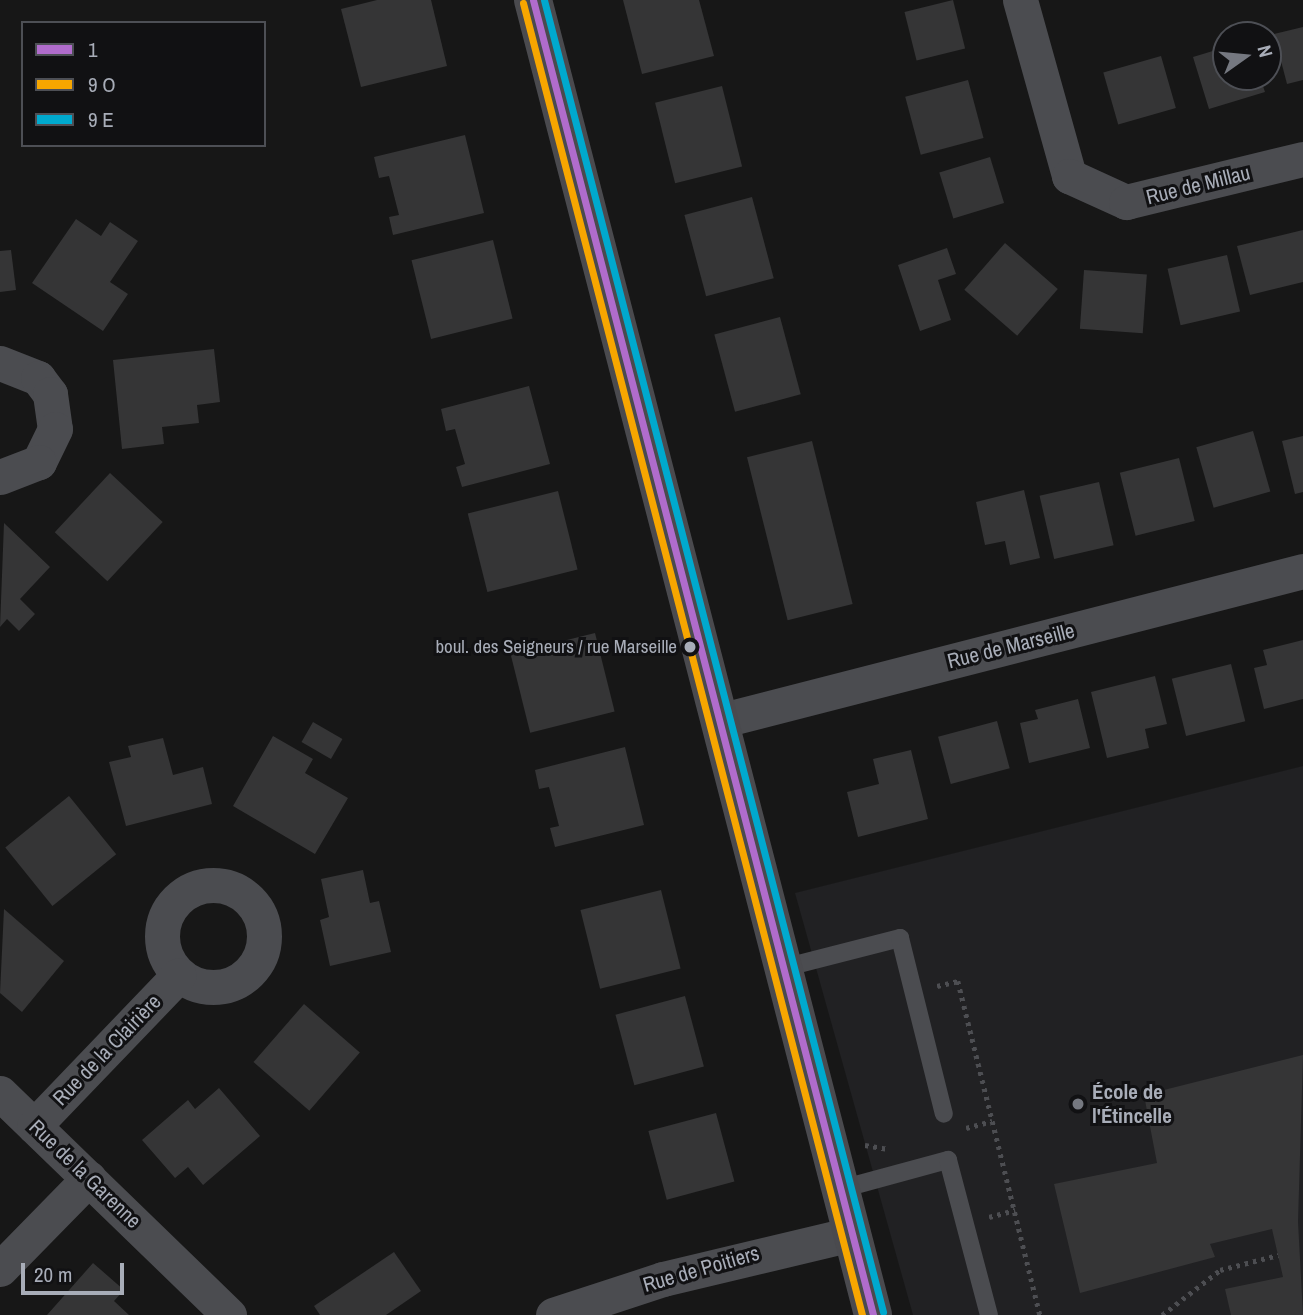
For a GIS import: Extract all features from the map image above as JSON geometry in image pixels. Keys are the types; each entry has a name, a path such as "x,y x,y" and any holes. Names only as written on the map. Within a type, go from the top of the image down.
{"street":[{"path":"533,0 873,1315"},
{"name":"Rue de Millau","path":"1020,0 1069,176 1126,202 1303,159"},
{"path":"0,363 38,378 50,394 55,429 39,461 0,477"},
{"name":"Rue de Marseille","path":"719,721 1303,571"},
{"name":"Rue de la Clairière","path":"34,1126 180,975"},
{"name":"Rue de la Garenne","path":"0,1093 229,1315"},
{"path":"0,1269 89,1178"},
{"name":"Rue de Poitiers","path":"553,1315 663,1279 852,1234"}],"lane":[{"path":"783,968 900,938 944,1114"},
{"path":"841,1189 948,1160 989,1315"}],"path":[{"path":"958,981 1040,1315"},
{"path":"1162,1315 1220,1270 1278,1255"}],"shaded area":[{"name":"École de l'Étincelle","path":"1303,766 1303,1315 913,1315 795,893"}],"building":[{"path":"377,0 431,0 447,66 361,87 341,9"},
{"path":"623,0 699,0 714,56 642,74"},
{"path":"953,0 965,49 917,61 904,12"},
{"path":"1303,27 1303,80 1287,84 1282,65 1282,32"},
{"path":"1212,51 1212,91 1265,92 1209,109 1193,57"},
{"path":"1161,56 1176,108 1118,124 1103,73"},
{"path":"968,80 984,138 921,155 905,97"},
{"path":"722,86 742,167 675,183 655,103"},
{"path":"465,135 484,213 393,235 389,217 399,215 389,176 379,178 374,157"},
{"path":"990,157 1004,203 953,218 939,172"},
{"path":"752,197 774,278 706,296 684,215"},
{"path":"76,219 101,236 110,222 138,241 110,282 128,294 103,331 32,283"},
{"path":"1303,230 1303,282 1250,295 1237,246"},
{"path":"493,240 513,319 431,339 411,260"},
{"path":"1005,243 1058,289 1017,336 964,290"},
{"path":"947,248 956,274 938,280 951,320 920,331 898,265"},
{"path":"11,250 16,290 0,292 0,251"},
{"path":"1227,255 1240,312 1181,325 1168,269"},
{"path":"1084,270 1147,274 1143,333 1080,329"},
{"path":"780,317 801,394 735,412 714,335"},
{"path":"214,349 220,402 197,405 199,423 162,427 164,444 122,449 113,360"},
{"path":"529,386 550,464 462,487 456,467 465,464 455,429 446,431 441,409"},
{"path":"1253,431 1270,492 1214,508 1196,447"},
{"path":"1303,436 1303,492 1295,494 1282,441"},
{"path":"812,441 853,604 788,620 747,457"},
{"path":"1179,458 1195,521 1136,536 1120,473"},
{"path":"110,473 163,522 107,581 55,532"},
{"path":"1099,482 1114,545 1054,559 1040,496"},
{"path":"1024,490 1040,558 1010,565 1005,541 985,545 976,502"},
{"path":"558,491 578,570 487,592 468,513"},
{"path":"4,523 50,567 20,599 35,614 19,631 7,619 0,627"},
{"path":"595,633 615,712 530,733 511,654"},
{"path":"1303,640 1303,699 1264,709 1254,668 1267,665 1263,650"},
{"path":"1231,664 1245,721 1186,736 1172,679"},
{"path":"1155,676 1167,724 1145,729 1149,748 1107,758 1091,692"},
{"path":"1078,699 1090,748 1029,763 1020,723 1038,719 1035,710"},
{"path":"997,721 1010,768 951,784 938,737"},
{"path":"313,722 342,739 331,759 302,742"},
{"path":"273,736 313,759 305,773 348,798 315,854 233,806"},
{"path":"163,738 173,775 203,767 212,804 126,826 109,762 131,757 128,746"},
{"path":"625,747 644,825 555,847 550,828 559,826 549,787 539,789 535,770"},
{"path":"911,750 928,819 858,837 847,792 879,784 873,759"},
{"path":"69,796 116,854 52,906 5,848"},
{"path":"363,870 370,903 379,901 391,952 330,966 320,920 329,917 321,879"},
{"path":"661,890 681,969 600,989 580,910"},
{"path":"4,909 64,961 22,1012 0,993"},
{"path":"685,996 704,1067 634,1085 615,1015"},
{"path":"304,1004 360,1053 309,1111 253,1062"},
{"path":"1303,1055 1298,1222 1303,1315 1231,1315 1225,1289 1283,1277 1272,1229 1210,1244 1215,1257 1080,1293 1054,1184 1157,1163 1144,1095"},
{"path":"219,1088 260,1136 203,1185 188,1167 175,1178 142,1140 188,1100 195,1109"},
{"path":"716,1113 734,1182 667,1200 648,1131"},
{"path":"394,1252 421,1291 386,1315 320,1315 314,1306"},
{"path":"93,1263 124,1290 114,1301 129,1315 47,1315"}],"transit line":[{"name":"1","path":"533,0 873,1315"},
{"path":"544,0 883,1312"},
{"path":"523,3 862,1315"}],"place":[{"name":"boul. des Seigneurs / rue Marseille","path":"690,647"},
{"name":"École de l'Étincelle","path":"1078,1104"}]}
